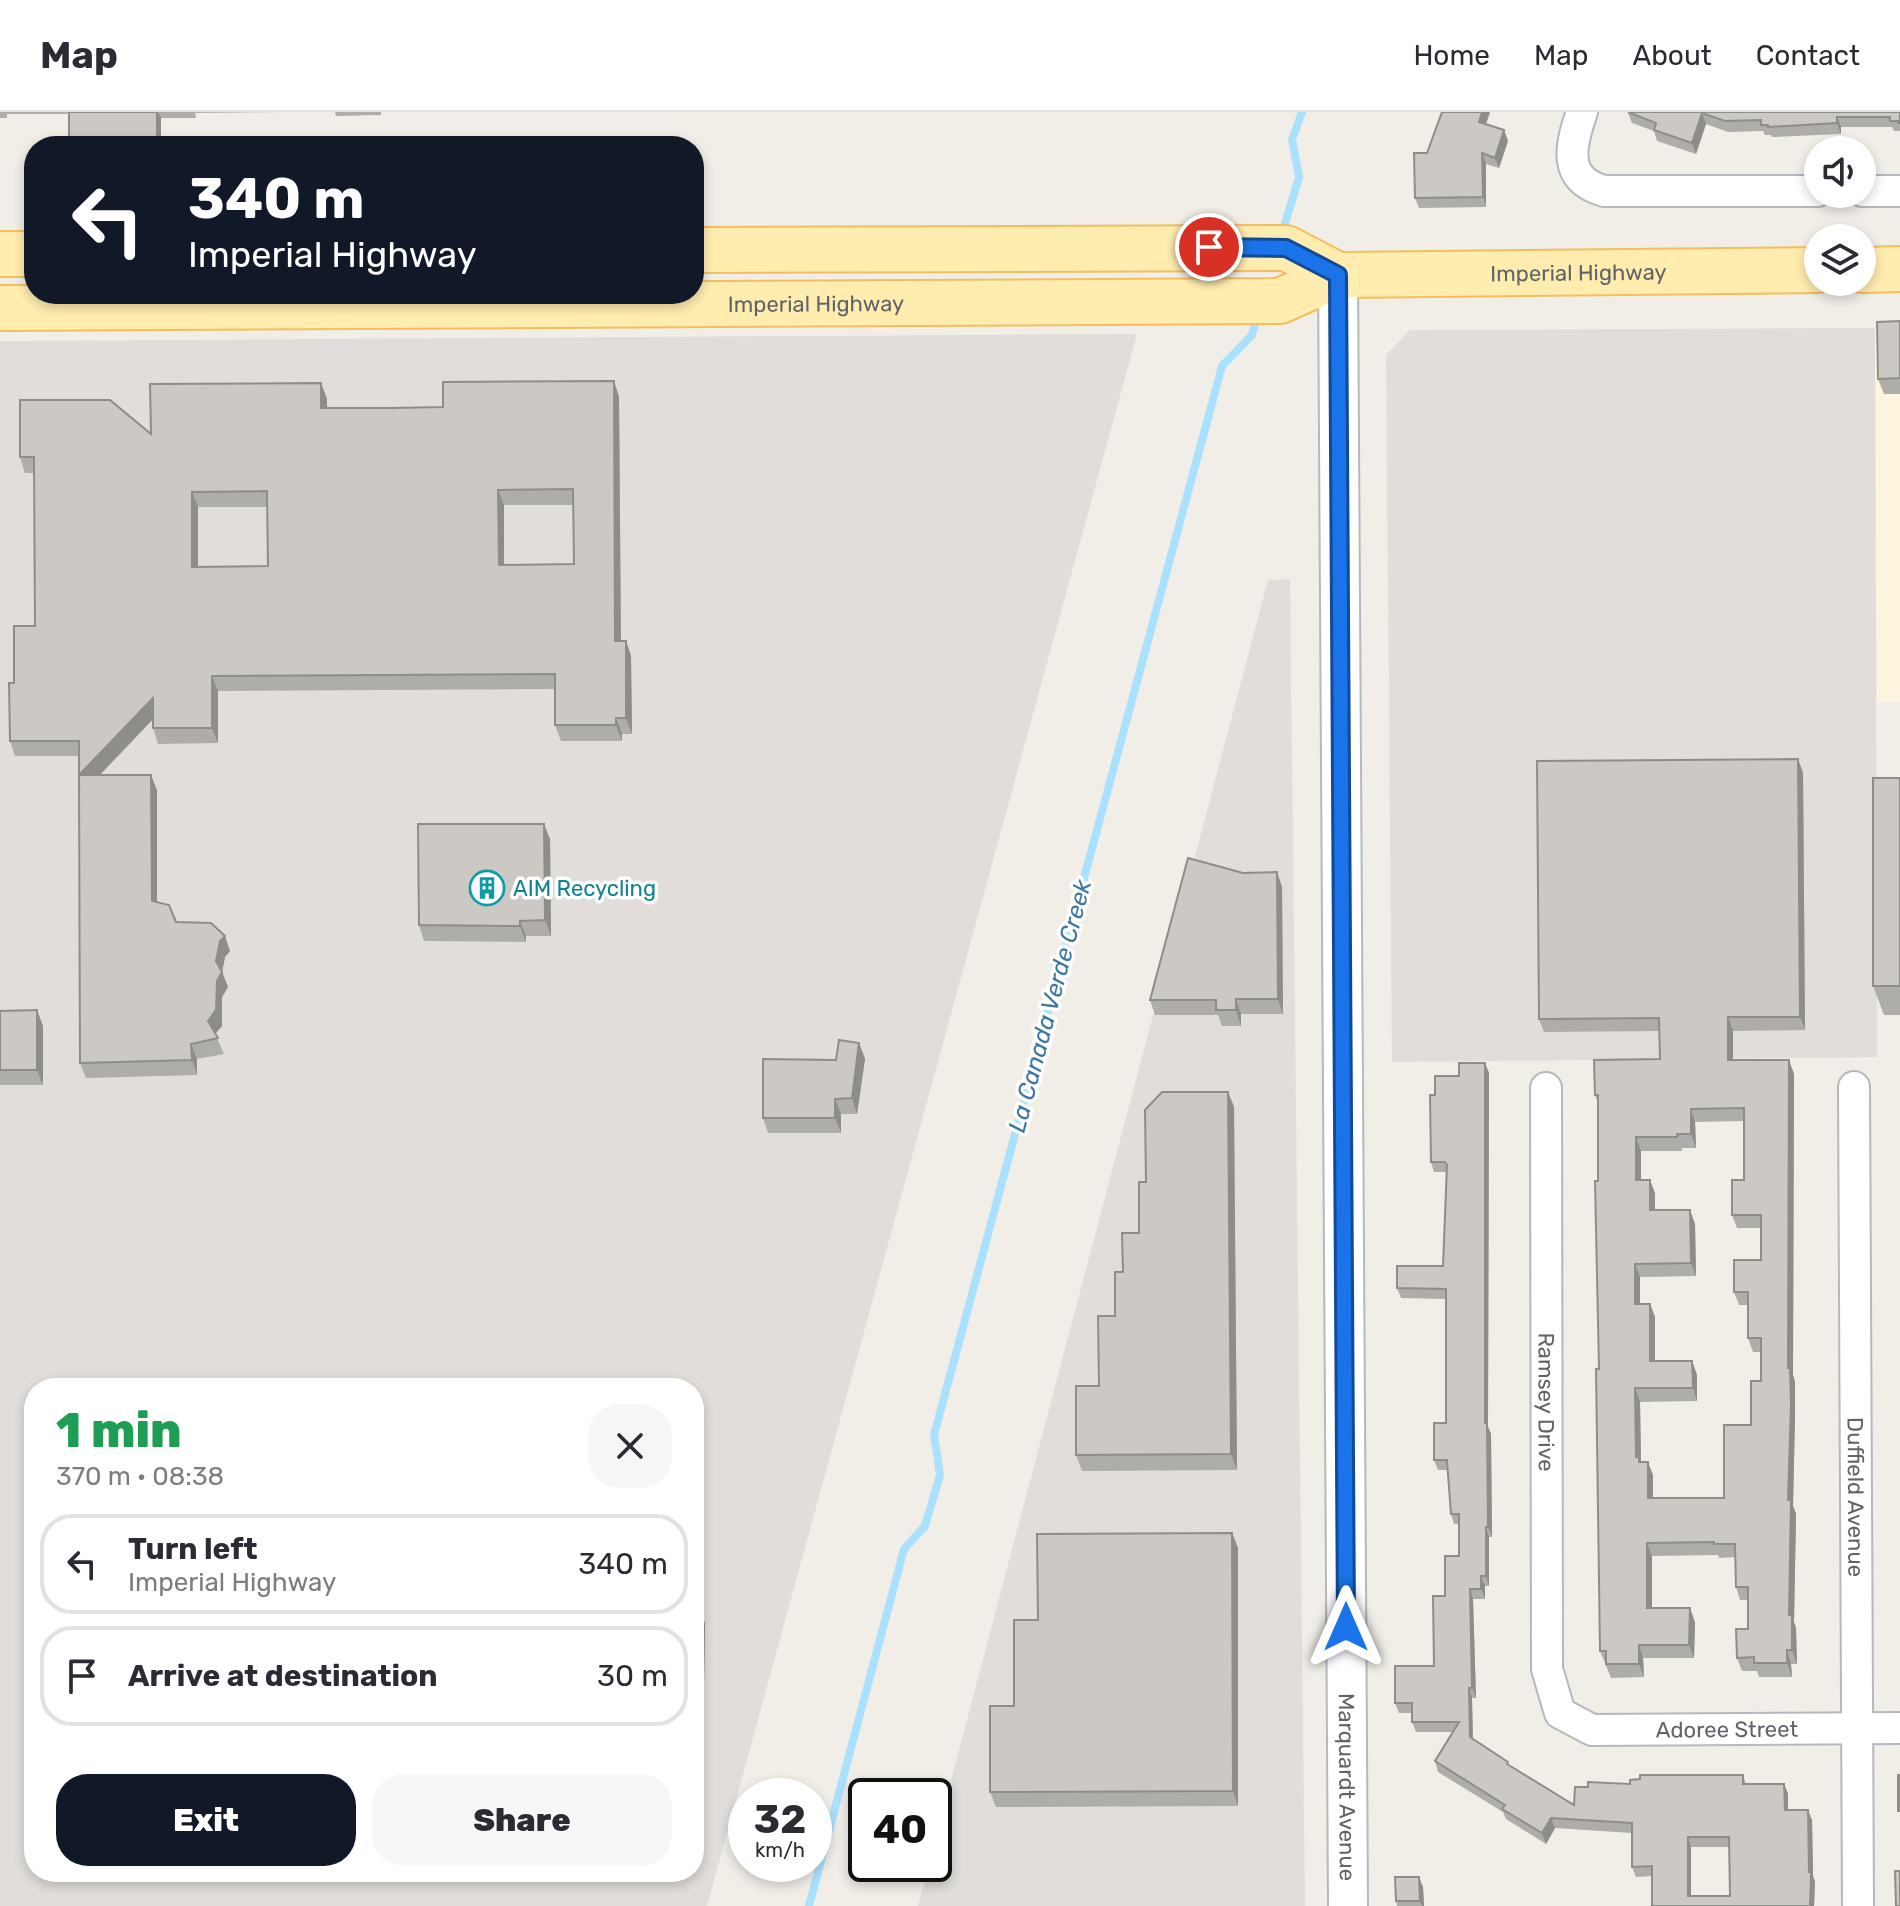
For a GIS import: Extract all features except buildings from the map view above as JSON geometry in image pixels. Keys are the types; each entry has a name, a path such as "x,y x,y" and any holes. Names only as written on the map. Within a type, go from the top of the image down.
{"main road":[{"name":"Imperial Highway","path":"704,250 1286,248 1328,275"},
{"path":"0,254 24,254"},
{"path":"1876,270 1900,269"},
{"name":"Imperial Highway","path":"0,308 1280,301 1328,275 1804,270"}],"street":[{"path":"1582,112 1573,136 1575,172 1590,187 1604,191 1804,191"},
{"path":"1876,191 1900,191"},
{"name":"Marquardt Avenue","path":"1328,275 1348,1906"},
{"name":"Duffield Avenue","path":"1854,1087 1858,1906"},
{"name":"Ramsey Drive","path":"1546,1088 1547,1669 1560,1713"},
{"name":"Adoree Street","path":"1560,1713 1592,1730 1900,1728"}],"shaded area":[{"path":"1875,328 1900,328 1900,702 1877,702"},
{"path":"1875,328 1877,1057 1392,1062 1386,355 1410,330"},
{"path":"1137,334 742,1778 728,1778 728,1829 707,1906 0,1906 0,341"},
{"path":"1290,579 1305,1906 918,1906 924,1882 952,1882 952,1778 1268,580"}],"waterway":[{"name":"La Canada Verde Creek","path":"1282,234 1299,177 1292,140 1302,112"},
{"name":"La Canada Verde Creek","path":"809,1906 904,1549 925,1526 940,1475 934,1435 1222,366 1252,335 1258,312"}],"place":[{"name":"AIM Recycling","path":"487,888"}],"route":[{"path":"1209,247 1286,248 1338,275 1346,1627"}]}
